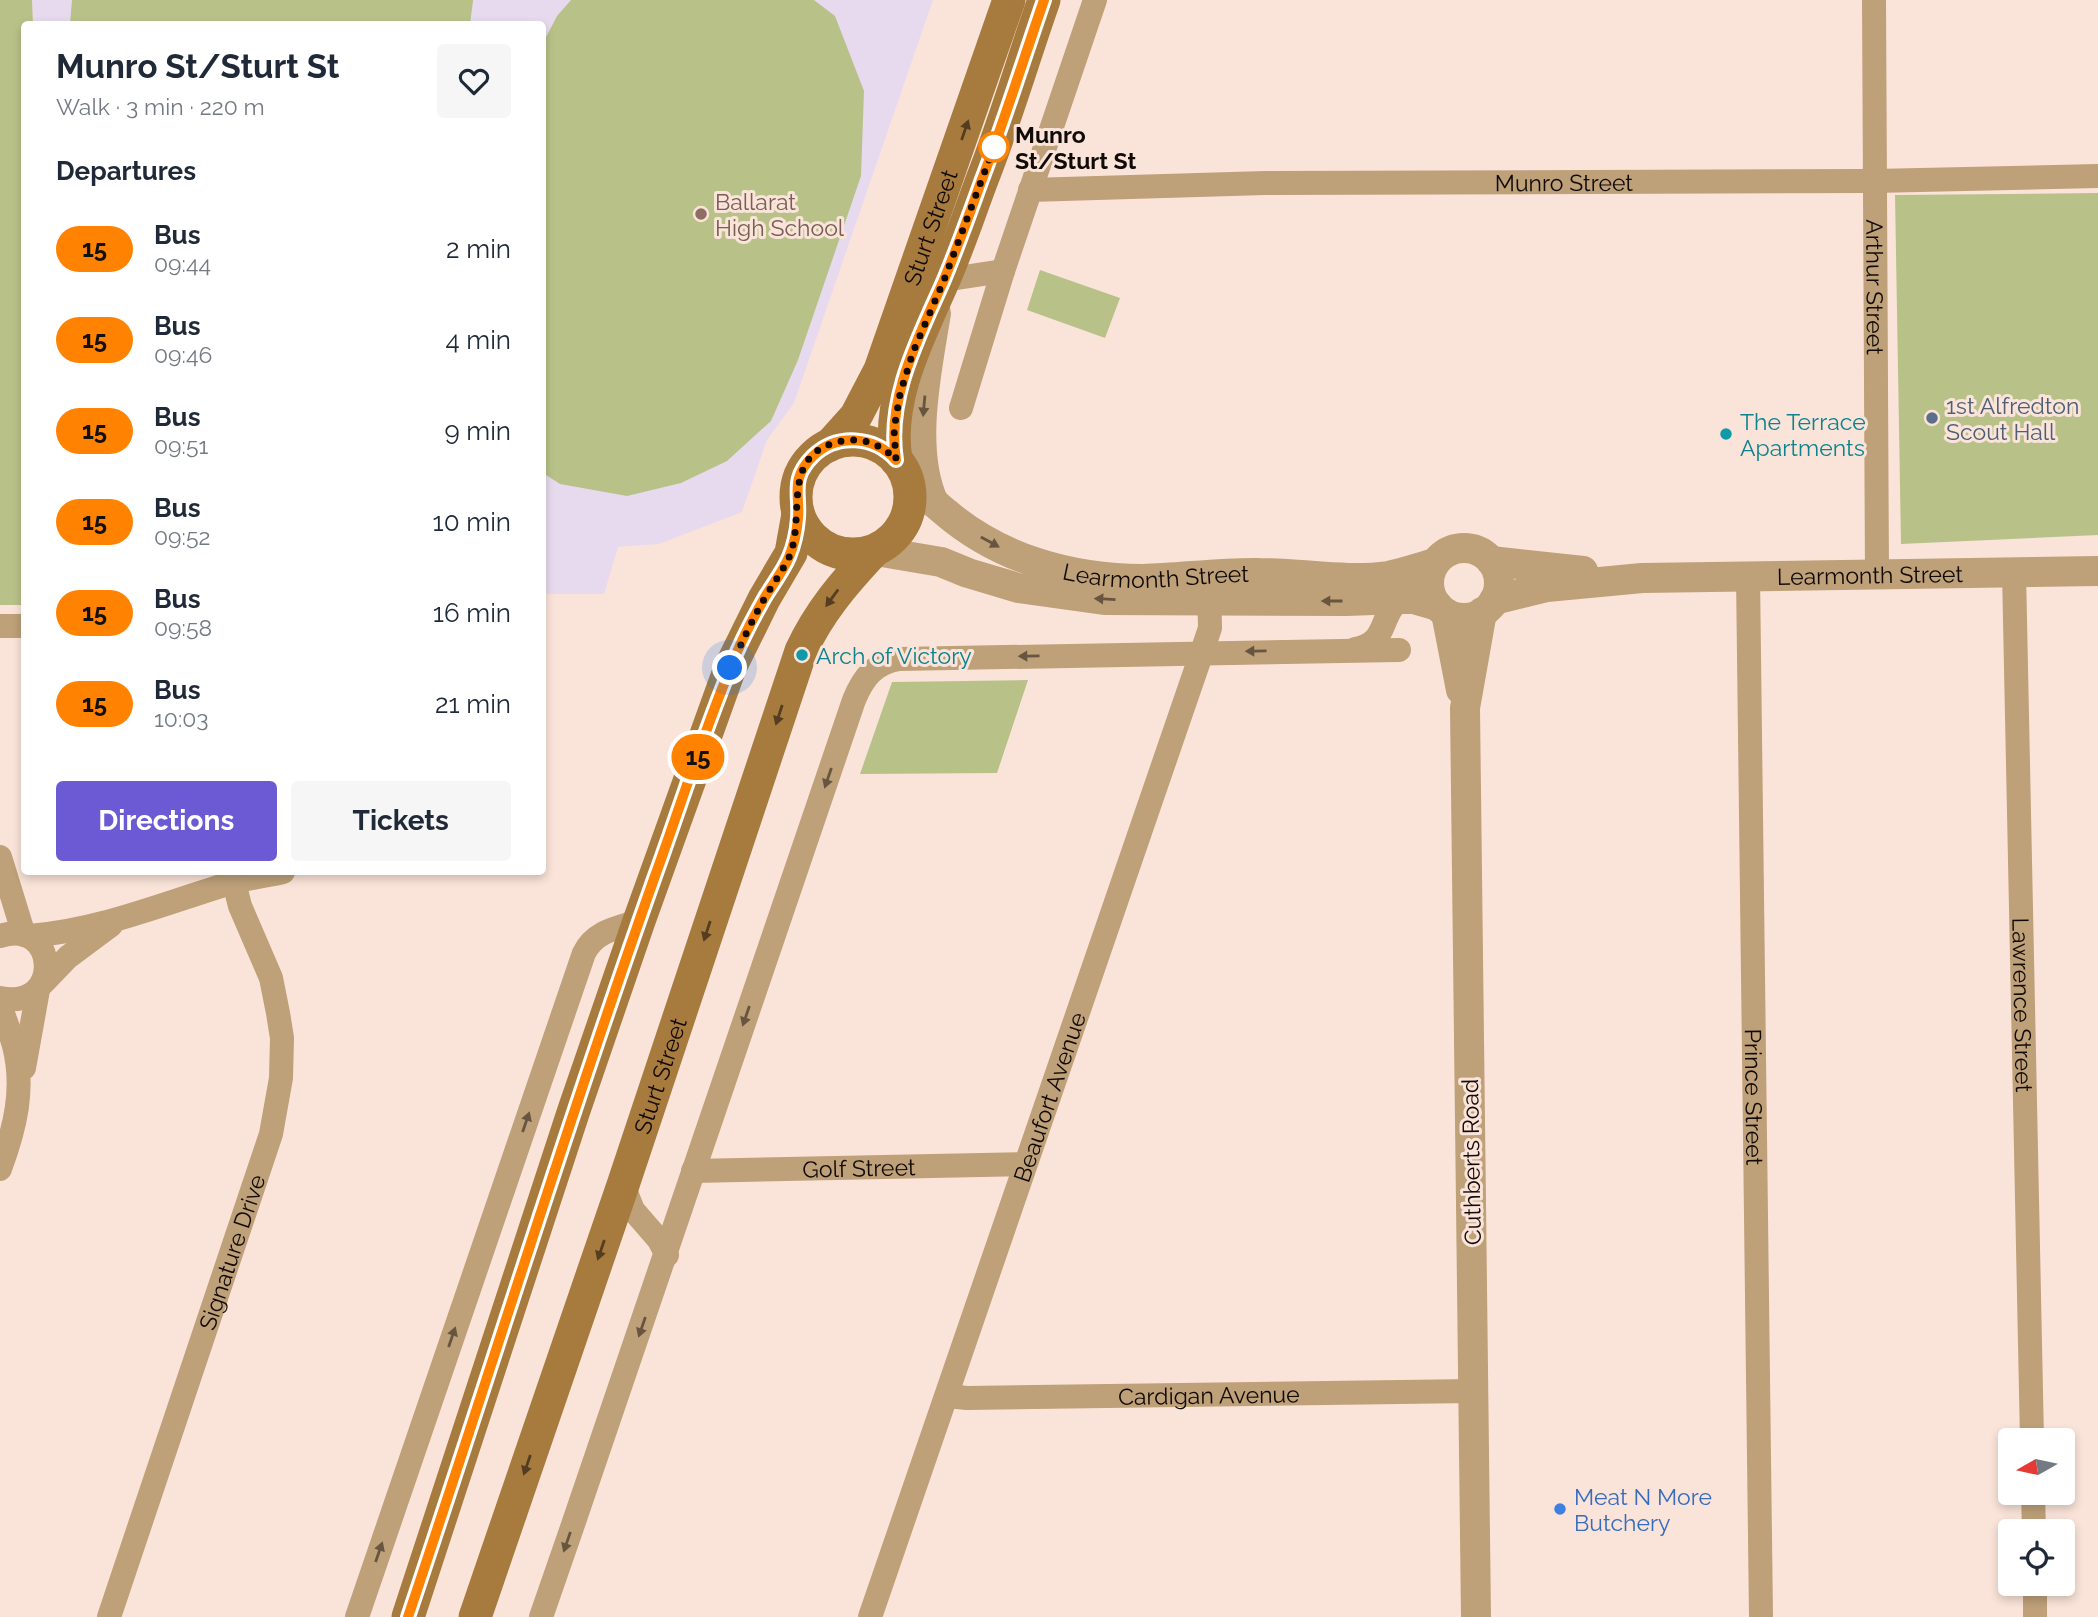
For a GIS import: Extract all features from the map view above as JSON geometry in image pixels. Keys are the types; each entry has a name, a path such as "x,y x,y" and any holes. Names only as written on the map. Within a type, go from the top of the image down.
{"main road":[{"name":"Sturt Street","path":"830,445 856,416 880,370 1009,0"},
{"name":"Sturt Street","path":"901,468 894,429 900,394 913,352 942,285 992,153 1044,0"},
{"path":"408,1617 574,1110 730,668 764,599 791,553 798,514 796,494 801,474 813,457 830,445 861,440 881,447 901,468 910,492 908,515 897,535 875,552 845,554 825,547 809,533 798,514"},
{"name":"Sturt Street","path":"475,1617 801,651 819,616 839,588 875,552"}],"street":[{"path":"961,408 1003,271 1095,0"},
{"name":"Arthur Street","path":"1874,0 1877,574"},
{"name":"Munro Street","path":"1030,190 1265,183 1874,181 2098,176"},
{"name":"Sturt Street","path":"942,285 1003,271"},
{"path":"934,503 925,477 923,424 928,371 942,285"},
{"name":"Learmonth Street","path":"901,468 934,503 958,523 998,547 1051,568 1104,578 1143,579 1346,601 1414,599 1442,609"},
{"path":"1462,548 1473,549 1491,561 1499,580 1488,606 1464,618 1442,609 1433,598 1429,580 1435,563 1442,555 1462,548"},
{"name":"Learmonth Street","path":"875,552 941,562 968,573 1040,592 1104,600 1209,588 1262,573 1329,578 1389,576 1435,563"},
{"name":"Learmonth Street","path":"1491,561 1642,578"},
{"name":"Lawrence Street","path":"2014,571 2032,1428"},
{"name":"Learmonth Street","path":"1488,606 1547,587 1642,578 2098,571"},
{"name":"Prince Street","path":"1748,575 1761,1617"},
{"name":"Beaufort Avenue","path":"870,1617 1210,628 1209,588"},
{"path":"1349,650 1366,646 1377,639 1391,608 1400,599"},
{"name":"Cuthberts Road","path":"1465,708 1488,606"},
{"name":"Cuthberts Road","path":"1442,609 1465,708 1476,1617"},
{"path":"0,626 21,626"},
{"path":"534,1616 667,1255 693,1171 854,700 864,678 878,666 899,659 1399,650"},
{"path":"0,856 18,936"},
{"path":"18,936 54,934 120,918 234,882 268,875"},
{"name":"Signature Drive","path":"109,1617 271,1134 280,1090 282,1038 271,978 240,906 234,882"},
{"path":"19,1090 14,1045 0,1001 21,1000 41,986 60,964 120,918"},
{"path":"357,1617 584,953 596,936 639,921"},
{"path":"0,1169 15,1125 19,1090 46,964 43,952 34,939 18,936"},
{"name":"Golf Street","path":"693,1171 1025,1164"},
{"path":"623,1185 633,1210 659,1240 667,1255"},
{"name":"Cardigan Avenue","path":"947,1396 967,1398 1474,1391"},
{"path":"2035,1596 2035,1617"}],"shaded area":[{"name":"Ballarat High School","path":"32,0 933,0 794,403 767,440 742,512 659,544 618,547 604,594 546,594 546,21 33,21"}],"green space":[{"path":"0,0 32,0 33,21 21,21 21,605 0,605"},
{"path":"72,0 473,0 470,21 70,21"},
{"name":"Ballarat High School","path":"571,0 814,0 835,16 864,91 861,176 798,360 771,421 727,461 681,483 627,496 560,484 546,475 546,37 557,16"},
{"path":"2098,193 2098,535 1901,544 1895,195"},
{"path":"1040,270 1120,298 1105,338 1027,310"},
{"path":"1028,680 997,773 860,774 892,682"}],"bus line":[{"name":"15","path":"408,1617 574,1110 701,747 730,668 764,599 791,553 798,514 796,494 801,474 820,450 839,441 861,440 872,443 896,460 896,407 913,352 944,280 992,153 1044,0"}],"place":[{"name":"Munro St/Sturt St","path":"994,147"},
{"name":"Ballarat High School","path":"701,214"},
{"name":"1st Alfredton Scout Hall","path":"1932,418"},
{"name":"The Terrace Apartments","path":"1726,434"},
{"name":"Arch of Victory","path":"802,655"},
{"name":"Meat N More Butchery","path":"1560,1509"}],"route":[{"path":"730,668 764,599 791,553 798,514 796,494 806,465 820,450 839,441 850,440 872,443 896,460 896,407 913,352 944,280 994,147"}]}
